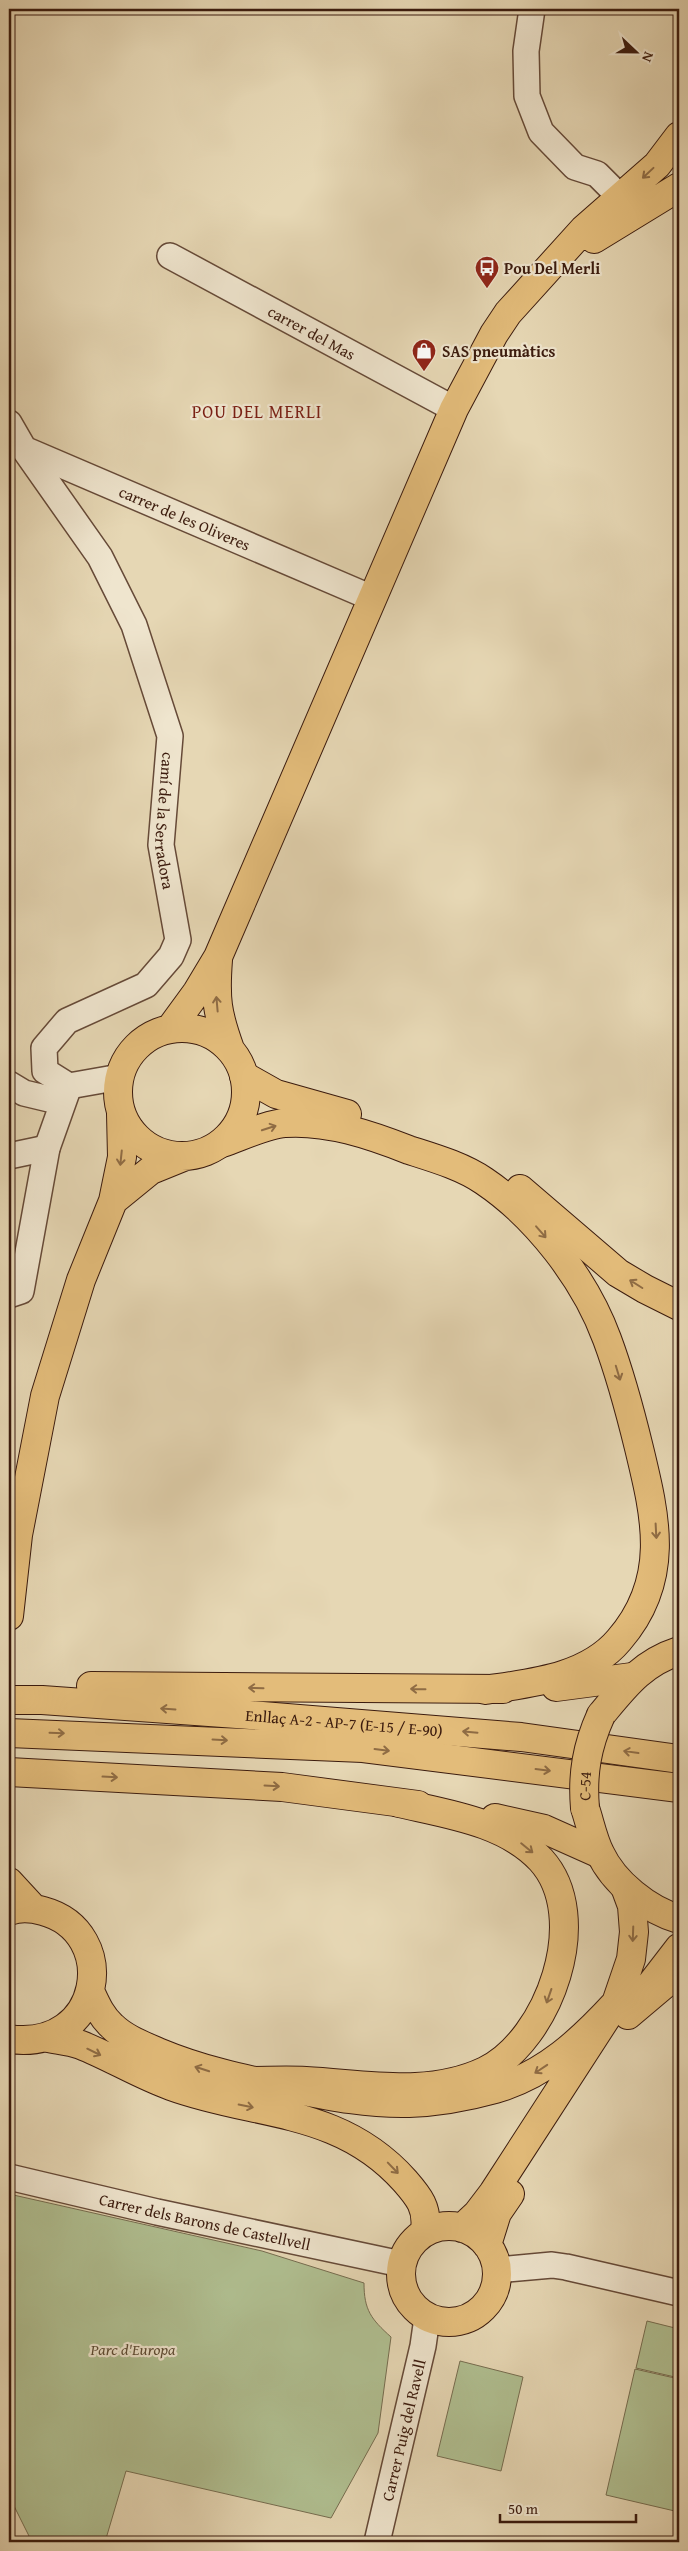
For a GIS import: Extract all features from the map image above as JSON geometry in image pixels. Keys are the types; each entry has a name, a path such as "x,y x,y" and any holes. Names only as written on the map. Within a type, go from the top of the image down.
{"main road":[{"path":"170,1029 197,992 218,957 454,409 498,327 508,313 553,266 584,229 657,165 679,136"},
{"path":"553,266 679,187"},
{"path":"218,957 216,988 218,1017 230,1049 244,1076 246,1095 243,1113 235,1129 222,1143"},
{"path":"9,1616 18,1535 45,1396 81,1280 113,1201 122,1157 121,1114 118,1094 120,1077 130,1055 139,1045 147,1038 170,1029 186,1028 203,1031 218,1038 230,1049"},
{"path":"244,1076 276,1094 396,1128 439,1144 482,1164 539,1204 618,1273 679,1306"},
{"path":"121,1114 129,1129 144,1144 162,1154 183,1157"},
{"path":"113,1201 151,1170 183,1157 210,1150 222,1143 283,1123 317,1124 356,1132 440,1161 483,1180 525,1214 560,1254 591,1305 607,1338 631,1417 652,1500 656,1530 656,1560 650,1586 637,1616 618,1642 594,1660 565,1675 485,1690"},
{"name":"C-54","path":"679,1651 662,1657 632,1677 601,1715 591,1736 585,1760 583,1784 585,1808 600,1854 625,1887 663,1914 679,1919"},
{"path":"9,1686 485,1690 557,1687 632,1677"},
{"name":"Enllaç A-2 - AP-7 (E-15 / E-90)","path":"9,1700 42,1700 228,1713 521,1736 679,1759"},
{"name":"Enllaç A-2 - AP-7 (E-15 / E-90)","path":"9,1733 363,1748 679,1788"},
{"path":"9,1772 282,1787 478,1813 544,1830 600,1854"},
{"path":"249,2081 306,2081 408,2088 465,2078 486,2070 514,2051 542,2014 558,1969 564,1930 563,1906 555,1879 541,1859 521,1842 492,1827 400,1803"},
{"path":"9,1882 21,1910 55,1914 73,1928 86,1946 92,1968 90,1991 82,2011 72,2022 48,2038"},
{"path":"487,2245 497,2213 622,2009 634,1932 632,1906 625,1887"},
{"path":"462,2228 478,2214 493,2194 622,2009 679,1948"},
{"path":"90,1991 99,2012 111,2026 137,2043 187,2064 217,2074 350,2101 409,2103 454,2099 496,2089 530,2076 622,2009 679,1972"},
{"path":"9,2039 27,2041 48,2038 80,2044 120,2064 185,2091 301,2117 348,2135 371,2149 390,2164 414,2191 424,2205 427,2217 425,2230"},
{"path":"452,2225 462,2228 478,2236 492,2252 497,2270 494,2291 483,2309 473,2316 459,2322 436,2320 415,2310 406,2298 400,2282 401,2264 410,2245 425,2230 452,2225"}],"street":[{"path":"532,9 526,51 527,96 541,132 575,167 597,174 621,198"},
{"name":"carrer del Mas","path":"170,256 454,409"},
{"path":"9,423 24,448"},
{"name":"carrer de les Oliveres","path":"24,448 372,598"},
{"name":"camí de la Serradora","path":"24,448 100,557 134,626 170,736 161,845 178,940 171,956 146,985 67,1020 44,1048 45,1071 69,1086"},
{"path":"9,1084 24,1093 49,1099 69,1086 120,1077"},
{"path":"9,1295 21,1291 47,1148 69,1086"},
{"path":"9,1156 47,1148"},
{"name":"Carrer dels Barons de Castellvell","path":"9,2177 157,2212 401,2264"},
{"path":"497,2270 552,2265 679,2294"},
{"name":"Carrer Puig del Ravell","path":"377,2542 423,2346 436,2320"},
{"name":"Carrer Puig del Ravell","path":"393,2542 436,2320"}],"green space":[{"name":"Parc d'Europa","path":"9,2194 262,2251 364,2283 365,2300 370,2313 378,2325 391,2337 378,2433 331,2518 126,2471 105,2542 32,2542 12,2502 9,2500"},
{"path":"647,2321 679,2329 679,2378 636,2368"},
{"path":"460,2361 523,2377 501,2471 437,2456"},
{"path":"635,2369 679,2379 679,2512 606,2495"}],"place":[{"name":"Pou Del Merli","path":"487,289"},
{"name":"SAS pneumàtics","path":"424,372"}],"district":[{"name":"POU DEL MERLI","path":"257,411"}]}
